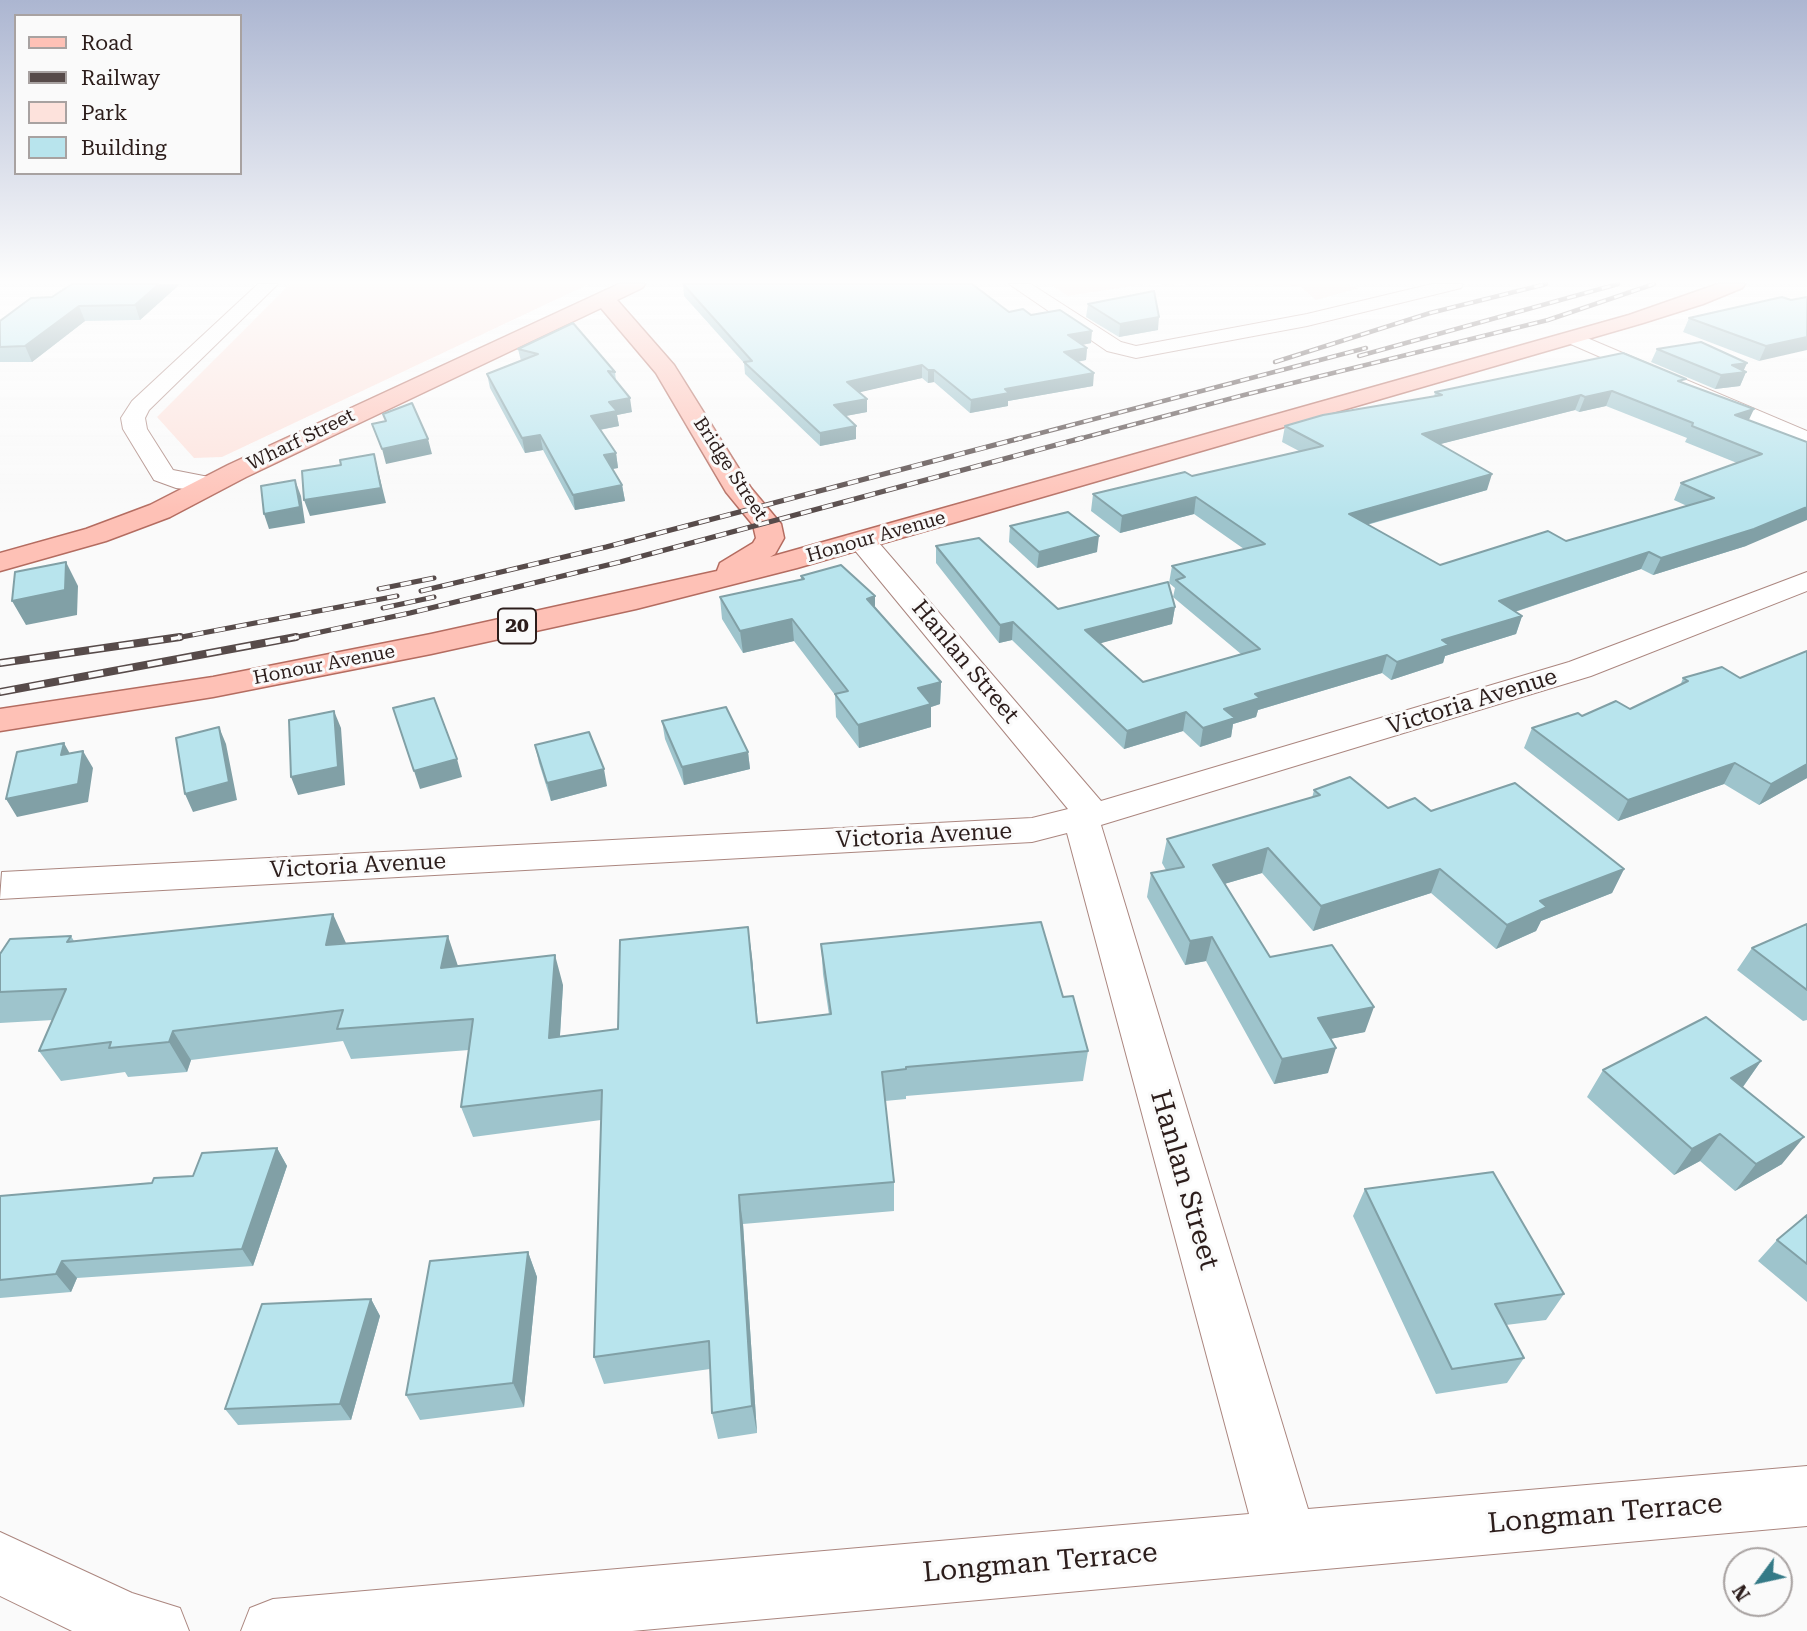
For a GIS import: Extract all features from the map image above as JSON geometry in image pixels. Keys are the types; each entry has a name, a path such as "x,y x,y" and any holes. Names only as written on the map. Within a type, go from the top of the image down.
{"main road":[{"name":"Wharf Street","path":"0,562 134,522 474,360"},
{"name":"Bridge Street","path":"658,360 740,492 763,516 770,538 763,551 698,585"},
{"name":"Honour Avenue","path":"0,720 213,687 516,626 698,585 873,539 1496,360"},
{"path":"763,516 809,537 873,539"}],"street":[{"path":"190,360 137,411 134,427 161,473 167,478 210,485"},
{"path":"1624,360 1807,440"},
{"path":"155,459 183,470 237,471"},
{"name":"Hanlan Street","path":"873,539 1087,817 1287,1542"},
{"name":"Victoria Avenue","path":"2,886 1017,832 1087,817 1580,669 1807,581"},
{"name":"Longman Terrace","path":"273,1631 1807,1496"},
{"path":"0,1563 127,1624 157,1631"}],"green space":[{"path":"214,360 428,360 222,457 194,458 157,417"}],"building":[{"path":"522,360 605,360 615,372 608,371 630,398 609,402 617,411 591,416 616,453 604,455 622,485 573,495 540,435 522,438 487,374"},
{"path":"1076,360 1094,373 1005,389 1009,393 971,400 934,370 928,370 922,365 847,382 867,399 834,405 856,426 820,433 744,362"},
{"path":"1589,360 1640,360 1686,379 1678,381 1754,409 1735,415 1807,442 1807,507 1754,529 1661,558 1649,552 1499,601 1522,616 1442,640 1449,645 1397,662 1387,655 1255,694 1260,698 1224,709 1235,718 1203,728 1186,712 1127,731 1013,622 1000,625 936,546 979,538 1058,609 1168,582 1175,607 1085,630 1143,682 1260,649 1176,580 1185,577 1172,566 1265,544 1196,497 1122,516 1093,494 1185,472 1192,476 1323,446 1285,426 1323,415 1442,395 1435,392","holes":["1612,391 1693,423 1692,426 1762,454 1681,483 1714,498 1566,541 1548,531 1440,565 1349,514 1492,474 1422,434 1581,395 1585,397"]},
{"path":"1684,360 1741,360 1747,363 1732,365 1746,372 1721,375"},
{"path":"412,403 428,439 382,449 372,424 386,421 383,414"},
{"path":"374,454 381,488 304,500 302,471 341,465 340,460"},
{"path":"295,480 300,507 264,514 261,486"},
{"path":"1068,512 1099,536 1039,552 1010,526"},
{"path":"66,562 65,590 12,601 15,572"},
{"path":"841,565 875,596 867,599 941,682 918,688 931,704 858,725 835,694 848,691 792,619 740,631 720,597 804,579 801,576"},
{"path":"1807,651 1807,764 1771,784 1735,763 1628,800 1532,728 1578,713 1582,716 1616,701 1630,709 1688,681 1683,678 1722,667 1740,678"},
{"path":"434,698 457,759 414,771 393,708"},
{"path":"726,707 748,752 682,767 662,721"},
{"path":"334,711 338,767 291,777 289,720"},
{"path":"219,727 229,782 185,794 176,738"},
{"path":"589,732 604,769 547,783 535,745"},
{"path":"64,743 61,755 83,751 78,784 6,799 17,752"},
{"path":"1350,777 1388,808 1415,798 1431,811 1515,783 1624,869 1540,901 1547,907 1507,925 1440,869 1321,906 1268,848 1213,865 1270,957 1332,945 1374,1007 1318,1018 1336,1048 1282,1059 1212,937 1190,941 1151,873 1184,867 1167,839 1320,795 1314,790"},
{"path":"333,914 326,945 448,936 441,968 555,955 549,1038 618,1029 620,940 748,927 757,1023 831,1014 821,944 1041,922 1063,997 1073,996 1088,1051 906,1067 882,1072 894,1182 739,1195 752,1406 712,1413 709,1341 594,1357 602,1090 461,1107 473,1019 337,1029 343,1010 173,1031 169,1042 109,1048 111,1042 39,1051 66,989 0,992 0,954 10,939 71,936 67,942"},
{"path":"1807,924 1807,990 1752,948"},
{"path":"1706,1017 1761,1061 1731,1078 1804,1137 1756,1164 1720,1134 1692,1149 1603,1070"},
{"path":"277,1148 242,1249 62,1261 56,1274 0,1280 0,1196 152,1183 154,1178 193,1176 202,1153"},
{"path":"1493,1172 1564,1294 1495,1304 1524,1358 1452,1369 1365,1189"},
{"path":"1807,1215 1807,1264 1777,1240"},
{"path":"528,1252 513,1383 406,1395 430,1261"},
{"path":"371,1299 340,1404 225,1409 262,1304"}],"railway":[{"path":"1275,362 1281,360"},
{"path":"1014,440 1320,360"},
{"path":"1075,440 1385,360"},
{"path":"421,591 606,547 1021,438"},
{"path":"288,639 410,613 620,562 1082,438"},
{"path":"379,589 434,578"},
{"path":"171,639 397,596"},
{"path":"383,608 434,597"},
{"path":"0,663 180,637"},
{"path":"0,692 296,637"}]}
